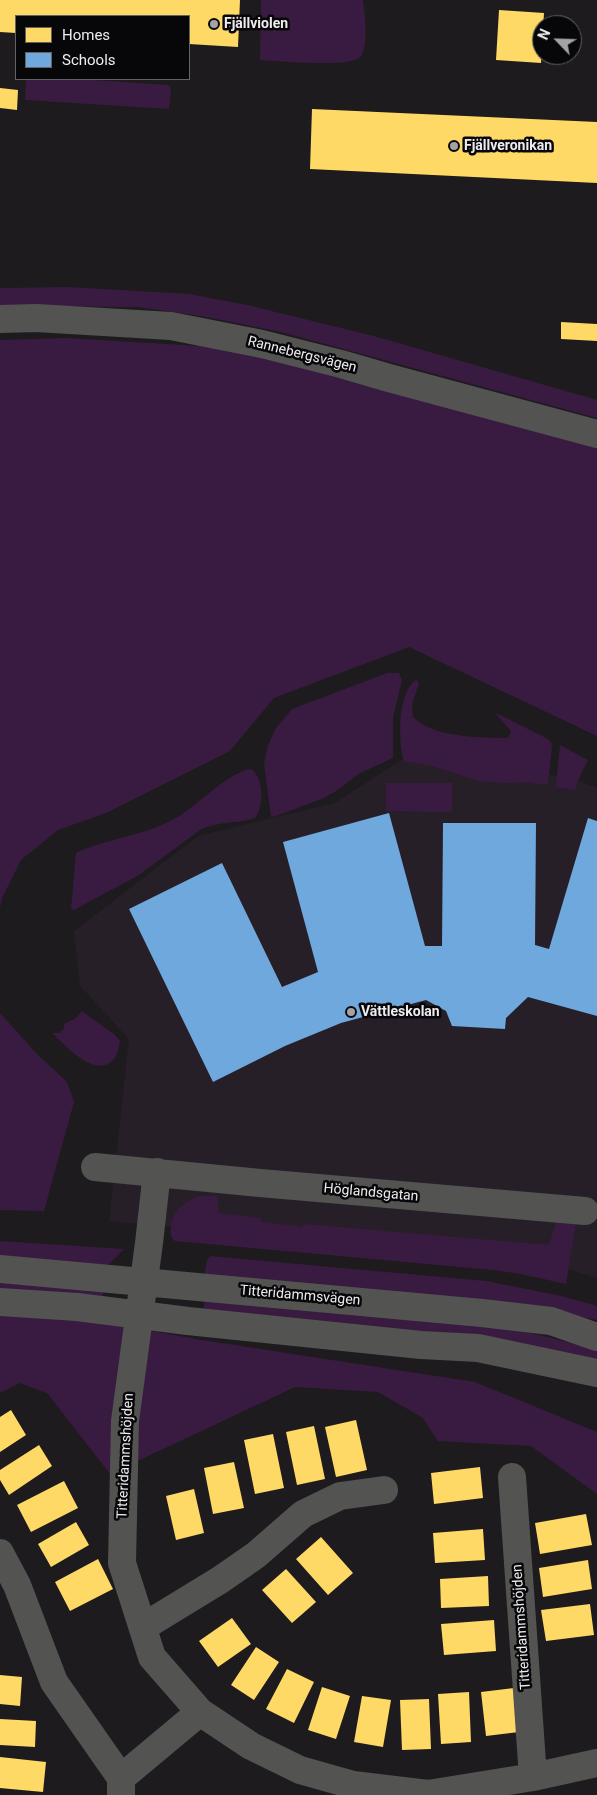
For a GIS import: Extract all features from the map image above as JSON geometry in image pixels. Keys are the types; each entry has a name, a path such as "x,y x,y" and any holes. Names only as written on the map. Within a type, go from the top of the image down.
{"street":[{"name":"Rannebergsvägen","path":"0,319 36,318 171,326 262,344 341,364 597,434"},
{"name":"Höglandsgatan","path":"95,1167 585,1211"},
{"path":"144,1283 157,1172"},
{"name":"Titteridammsvägen","path":"0,1269 482,1312 551,1321 597,1337"},
{"name":"Titteridammshöjden","path":"144,1283 125,1421 122,1563 152,1657 200,1712 251,1746 300,1770 352,1785 429,1794 533,1777 597,1763"},
{"path":"0,1302 77,1307 420,1345 478,1348 597,1373"},
{"name":"Titteridammshöjden","path":"512,1477 533,1777"},
{"path":"143,1627 220,1580 256,1555 303,1514 340,1496 384,1490"},
{"path":"0,1554 8,1590 54,1682 121,1787 200,1712"}],"shaded area":[{"path":"261,0 363,0 366,30 363,52 360,57 342,62 312,63 260,60"},
{"path":"26,80 93,80 168,85 171,88 169,109 25,100"},
{"path":"68,287 189,294 247,305 374,336 597,400 597,418 281,332 201,316 138,307 0,306 0,288"},
{"path":"66,338 268,350 597,444 597,736 409,647 274,698 230,751 106,813 58,830 21,860 2,898 0,908 0,340"},
{"path":"387,673 399,673 402,680 393,718 393,758 358,774 338,790 322,799 271,817 264,763 268,745 276,728 292,709"},
{"path":"416,680 419,683 412,705 413,717 428,727 457,735 508,738 511,731 494,712 548,739 552,746 548,783 544,785 527,782 479,781 429,765 404,761 400,731 402,706 405,695"},
{"path":"560,745 588,760 575,790 556,787"},
{"name":"Vättleskolan","path":"416,750 574,779 597,788 597,1278 564,1268 109,1221 129,1039 80,986 74,931 198,836 335,803"},
{"path":"251,769 258,778 261,792 260,807 255,818 206,827 139,875 74,910 71,909 76,853 162,825 183,814 232,776"},
{"path":"386,783 452,783 452,812 386,811"},
{"path":"82,1011 115,1035 120,1041 115,1057 108,1064 101,1066 93,1065 85,1061 52,1033 59,1033 64,1029 64,1024 76,1018"},
{"path":"0,1013 36,1053 67,1082 74,1102 44,1211 0,1210"},
{"path":"199,1196 218,1196 218,1213 260,1218 262,1222 303,1227 303,1224 549,1245 557,1220 577,1217 566,1284 493,1270 175,1241 171,1233 174,1216 184,1204"},
{"path":"0,1241 124,1249 107,1266 99,1322 202,1340 475,1382 597,1432 597,1494 531,1446 438,1441 423,1418 378,1392 295,1387 110,1474 47,1393 20,1383 0,1393"},
{"path":"210,1256 486,1281 561,1296 594,1305 597,1307 597,1320 559,1313 204,1277 207,1260"},
{"path":"205,1296 514,1329 597,1349 597,1366 203,1317"}],"building: Homes":[{"name":"Fjällviolen","path":"0,0 240,0 238,47 190,44 190,15 15,15 15,33 0,32"},
{"path":"499,10 544,13 544,15 532,15 532,62 496,60"},
{"path":"0,88 18,90 17,110 0,108"},
{"name":"Fjällveronikan","path":"312,109 597,122 597,183 310,169"},
{"path":"561,322 597,324 597,341 561,339"},
{"path":"11,1410 26,1435 0,1452 0,1417"},
{"path":"356,1420 367,1470 336,1477 325,1427"},
{"path":"314,1426 325,1479 297,1485 286,1432"},
{"path":"273,1434 284,1488 255,1494 244,1440"},
{"path":"39,1445 52,1466 9,1495 0,1480 0,1470"},
{"path":"234,1462 244,1508 213,1514 204,1468"},
{"path":"480,1467 483,1498 434,1504 431,1473"},
{"path":"64,1481 78,1508 31,1532 17,1505"},
{"path":"194,1489 204,1533 176,1540 166,1496"},
{"path":"586,1514 592,1545 540,1554 535,1523"},
{"path":"76,1522 89,1545 51,1567 38,1544"},
{"path":"483,1529 485,1560 435,1563 433,1533"},
{"path":"321,1537 353,1573 328,1595 296,1559"},
{"path":"98,1559 113,1589 70,1611 55,1582"},
{"path":"588,1560 592,1589 543,1597 539,1568"},
{"path":"286,1569 316,1602 292,1623 262,1590"},
{"path":"488,1576 489,1606 441,1608 440,1579"},
{"path":"590,1604 594,1635 546,1641 541,1610"},
{"path":"232,1618 251,1644 218,1667 199,1641"},
{"path":"494,1620 496,1651 444,1655 441,1624"},
{"path":"256,1647 279,1662 254,1700 231,1685"},
{"path":"287,1669 314,1682 294,1723 266,1709"},
{"path":"0,1675 22,1677 20,1706 0,1704"},
{"path":"322,1687 350,1696 336,1739 308,1730"},
{"path":"514,1688 519,1732 486,1736 481,1692"},
{"path":"469,1692 471,1742 441,1744 438,1694"},
{"path":"362,1696 391,1700 383,1747 354,1742"},
{"path":"429,1699 431,1749 402,1750 400,1700"},
{"path":"0,1719 36,1721 35,1747 0,1745"},
{"path":"0,1757 46,1762 43,1792 0,1788"}],"building: Schools":[{"path":"389,813 425,946 442,946 443,823 536,823 535,945 549,949 588,818 597,821 597,1016 528,997 506,1018 505,1029 452,1026 446,1011 426,1000 341,1023 285,1046 213,1082 129,909 222,863 282,987 318,972 283,842"}],"place":[{"name":"Fjällviolen","path":"214,24"},
{"name":"Fjällveronikan","path":"454,146"},
{"name":"Vättleskolan","path":"351,1012"}]}
